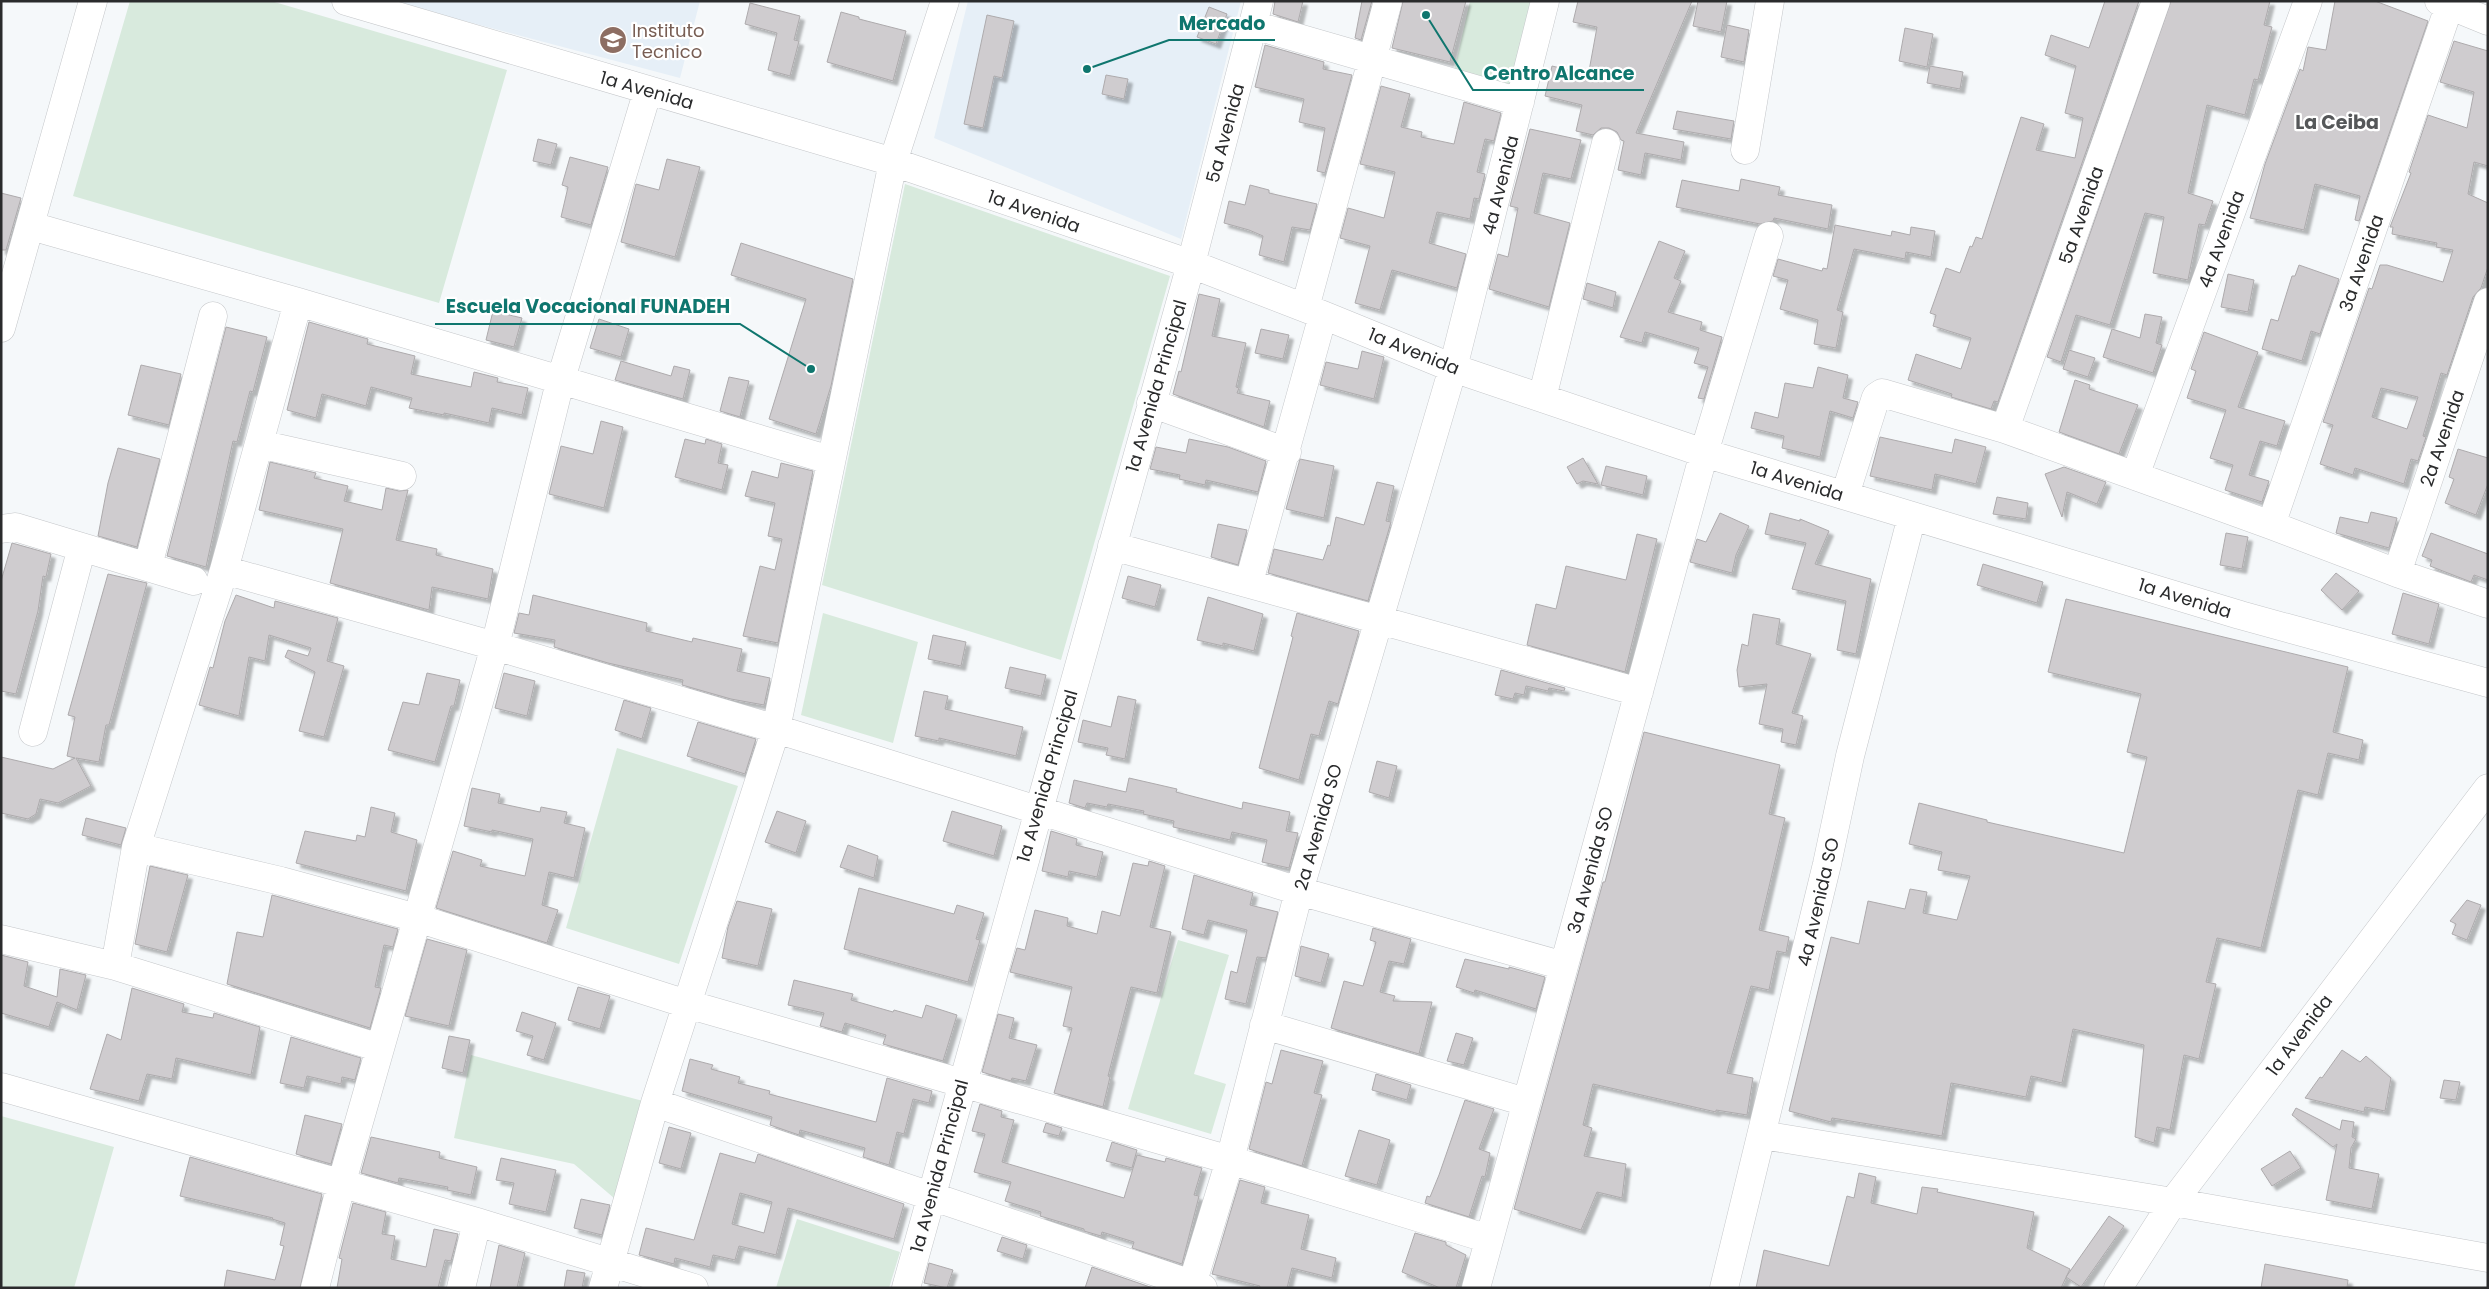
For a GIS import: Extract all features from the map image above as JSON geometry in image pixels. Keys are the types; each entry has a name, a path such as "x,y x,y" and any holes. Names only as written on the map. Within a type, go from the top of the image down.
{"street":[{"path":"1,328 93,1"},
{"name":"1a Avenida","path":"346,1 893,162 1190,264 1314,311 1454,368 1704,453 2240,615 2488,683"},
{"path":"603,1288 655,1103 776,729 893,162 945,1"},
{"path":"1249,582 1287,452 1314,311 1372,59 1388,1"},
{"name":"4a Avenida","path":"1454,368 1545,1"},
{"path":"1745,150 1770,1"},
{"name":"5a Avenida","path":"2005,429 2156,1"},
{"name":"4a Avenida","path":"2135,476 2308,1"},
{"path":"2446,2 2488,21"},
{"name":"3a Avenida","path":"2271,525 2446,2"},
{"path":"1256,13 1372,59 1520,102"},
{"name":"5a Avenida","path":"1190,264 1256,13"},
{"path":"315,1288 341,1185 495,646 560,382 648,90"},
{"path":"1542,398 1606,143"},
{"path":"31,226 298,302 560,382 830,460"},
{"name":"3a Avenida SO","path":"1476,1288 1704,453 1769,236"},
{"name":"1a Avenida Principal","path":"906,1288 1190,264"},
{"path":"116,966 136,846 224,570 298,302"},
{"name":"2a Avenida","path":"2397,573 2488,302"},
{"path":"148,566 213,316"},
{"name":"2a Avenida SO","path":"1195,1287 1230,1160 1299,892 1454,368"},
{"path":"1845,495 1878,394 2005,429 2271,525 2397,573 2488,604"},
{"path":"1151,403 1287,452"},
{"path":"259,444 402,476"},
{"name":"4a Avenida SO","path":"1724,1288 1827,864 1850,756 1912,516"},
{"path":"6,522 194,580"},
{"path":"1112,546 1249,582 1639,692"},
{"path":"33,732 82,547"},
{"path":"224,570 495,646 776,729 1299,892 1564,966"},
{"name":"1a Avenida","path":"2118,1288 2173,1202 2488,788"},
{"path":"136,846 281,880 417,918 687,1004 1230,1160 1489,1239"},
{"path":"1,939 116,966 380,1048"},
{"path":"1264,1025 1526,1102"},
{"path":"1,1087 341,1185 477,1222 694,1288"},
{"path":"655,1103 932,1195 1195,1287"},
{"path":"1762,1135 2173,1202 2488,1258"},
{"path":"460,1288 477,1222"}],"shaded area":[{"name":"Instituto Tecnico","path":"389,1 700,1 680,78"},
{"path":"968,1 1241,1 1181,239 934,138"}],"green space":[{"path":"130,1 271,1 507,70 439,303 73,196"},
{"path":"1470,1 1532,1 1511,86 1454,71"},
{"path":"905,184 1170,276 1061,660 822,585"},
{"path":"823,613 918,642 893,743 801,715"},
{"path":"617,748 738,786 679,964 566,928"},
{"path":"1178,940 1229,955 1194,1074 1226,1084 1211,1134 1128,1109"},
{"path":"471,1055 643,1101 614,1198 574,1164 454,1138"},
{"path":"1,1116 114,1147 74,1288 1,1288"},
{"path":"797,1219 900,1252 889,1288 776,1288"}],"building":[{"path":"1275,1 1303,1 1298,22 1273,14"},
{"path":"1362,1 1372,1 1361,40 1355,38"},
{"path":"1403,1 1466,1 1450,62 1392,48"},
{"path":"1578,1 1692,1 1636,133 1684,142 1681,160 1645,153 1641,175 1618,170 1624,141 1621,140 1617,132 1609,128 1601,128 1593,135 1576,131 1582,105 1545,96 1552,66 1577,72 1578,69 1589,71 1597,27 1573,22"},
{"path":"1698,1 1727,1 1721,32 1693,26"},
{"path":"2105,1 2139,1 1998,402 1994,401 1991,409 1951,397 1952,394 1908,380 1916,354 1961,369 1971,338 1933,326 1936,315 1930,313 1946,268 1960,273 1970,246 1972,247 1976,237 1982,239 2021,117 2044,124 2036,150 2075,158 2083,118 2065,113 2076,66 2045,55 2051,35 2089,48"},
{"path":"2171,1 2270,1 2264,25 2272,27 2258,80 2254,79 2245,115 2207,105 2188,193 2213,201 2205,225 2199,224 2188,280 2153,273 2164,217 2145,213 2110,325 2076,315 2061,362 2047,357"},
{"path":"2335,1 2375,1 2428,21 2359,221 2355,220 2360,196 2315,184 2304,230 2250,218 2265,164 2300,69 2303,71 2308,47 2326,50"},
{"path":"750,3 800,16 794,40 799,41 790,76 768,70 777,33 745,24"},
{"path":"1209,7 1227,14 1216,44 1197,37"},
{"path":"841,12 859,17 859,19 906,31 893,81 827,62"},
{"path":"987,15 1014,21 1002,78 994,76 983,128 964,124"},
{"path":"1727,25 1749,30 1744,62 1721,57"},
{"path":"1905,28 1933,34 1927,67 1899,61"},
{"path":"2454,41 2488,51 2488,166 2474,162 2468,194 2488,203 2488,267 2481,288 2473,297 2447,375 2441,373 2423,436 2426,437 2418,461 2411,459 2404,484 2355,468 2353,475 2320,464 2333,425 2323,422 2369,288 2372,289 2380,265 2387,265 2443,282 2453,250 2436,247 2437,243 2392,234 2393,227 2390,227 2411,173 2409,172 2428,115 2467,128 2474,92 2440,82","holes":["2381,388 2418,397 2407,429 2372,417"]},
{"path":"1265,45 1324,62 1323,69 1352,75 1325,173 1317,171 1325,128 1299,122 1304,99 1255,87"},
{"path":"1930,66 1963,72 1960,89 1927,83"},
{"path":"1106,75 1128,79 1124,99 1102,94"},
{"path":"1381,86 1410,94 1401,127 1422,132 1421,137 1454,144 1464,102 1501,113 1494,141 1485,139 1477,172 1485,174 1479,199 1474,198 1470,219 1437,212 1429,243 1466,254 1457,288 1392,270 1380,310 1355,303 1370,246 1340,238 1348,208 1384,218 1395,172 1360,164"},
{"path":"1677,111 1734,121 1731,139 1673,129"},
{"path":"1530,129 1581,140 1571,179 1543,173 1534,213 1570,223 1549,307 1489,289 1498,254 1508,257 1518,208 1510,206"},
{"path":"538,139 557,144 551,165 533,161"},
{"path":"570,157 608,167 591,225 561,217 568,187 562,185"},
{"path":"667,159 700,167 675,257 621,242 636,184 659,190"},
{"path":"1741,179 1780,187 1778,195 1832,205 1828,229 1774,218 1773,221 1760,224 1676,207 1682,180 1739,191"},
{"path":"1250,185 1269,190 1269,193 1317,204 1310,230 1292,227 1284,262 1259,255 1263,236 1224,223 1229,201 1245,205"},
{"path":"1,193 21,198 6,250 1,250"},
{"path":"1835,225 1891,236 1892,231 1910,235 1911,227 1935,231 1931,257 1906,252 1905,259 1854,249 1837,310 1843,312 1836,348 1814,344 1818,320 1780,309 1788,280 1773,276 1778,259 1822,271 1823,268 1827,269"},
{"path":"1659,241 1685,251 1674,278 1681,281 1668,312 1702,322 1700,330 1722,337 1704,399 1698,398 1708,367 1694,363 1699,348 1645,332 1642,343 1620,337"},
{"path":"741,243 853,279 831,386 816,434 769,419 806,299 731,275"},
{"path":"2299,265 2339,279 2320,334 2311,331 2302,361 2262,349 2271,319 2278,321 2292,276 2295,276"},
{"path":"2228,274 2254,280 2248,312 2221,307"},
{"path":"1587,283 1616,292 1613,308 1583,299"},
{"path":"1199,294 1220,299 1212,336 1246,343 1236,387 1239,388 1237,393 1270,401 1264,427 1173,394 1179,371 1181,372"},
{"path":"493,311 522,318 514,347 486,340"},
{"path":"2145,314 2162,317 2156,343 2162,345 2153,373 2103,357 2112,329 2140,338"},
{"path":"599,319 629,329 621,357 590,348"},
{"path":"309,322 368,339 367,344 415,356 411,374 471,387 474,372 498,378 497,382 528,388 522,415 492,408 489,423 444,413 444,415 409,408 412,398 371,387 366,406 322,394 316,418 287,410"},
{"path":"226,327 267,337 253,392 250,391 237,442 233,441 206,567 167,556"},
{"path":"1261,329 1289,335 1283,359 1255,353"},
{"path":"2204,332 2258,352 2238,407 2285,421 2277,446 2260,441 2249,475 2269,481 2262,502 2225,490 2233,465 2210,458 2226,410 2187,398 2196,371 2191,369"},
{"path":"2069,350 2095,358 2088,377 2063,369"},
{"path":"1362,351 1384,357 1374,399 1320,385 1326,362 1358,369"},
{"path":"621,361 671,376 674,366 690,370 683,399 615,380"},
{"path":"141,365 181,374 169,425 128,415"},
{"path":"1818,367 1848,375 1843,398 1858,402 1853,418 1830,411 1820,457 1782,448 1784,436 1751,428 1755,412 1778,418 1785,383 1813,388"},
{"path":"729,377 749,381 740,417 720,411"},
{"path":"2075,380 2090,385 2089,389 2138,405 2119,454 2059,432"},
{"path":"601,421 623,427 604,508 549,494 561,446 593,454"},
{"path":"1880,437 1952,453 1955,439 1986,447 1976,484 1935,474 1932,490 1870,476"},
{"path":"685,439 705,444 706,439 722,444 718,463 728,465 722,490 675,477"},
{"path":"1189,439 1228,447 1266,461 1258,492 1206,480 1205,485 1179,479 1180,475 1150,469 1156,447 1186,453"},
{"path":"118,448 160,459 137,547 98,536 108,483"},
{"path":"2458,449 2488,458 2488,484 2476,515 2445,503 2454,479 2449,477"},
{"path":"1583,458 1598,484 1583,481 1577,484 1567,467"},
{"path":"1300,459 1334,466 1324,518 1286,509"},
{"path":"270,462 316,473 314,478 348,486 344,501 382,510 386,488 399,491 408,490 396,540 437,549 436,555 493,569 488,599 432,587 429,610 330,583 343,529 259,510"},
{"path":"781,463 813,471 778,643 743,636 760,566 775,570 782,539 768,536 775,503 745,496 752,471 778,478"},
{"path":"1606,466 1647,476 1643,495 1601,485"},
{"path":"2064,467 2106,482 2097,504 2067,492 2062,517 2045,474"},
{"path":"1377,482 1394,486 1386,521 1391,522 1368,601 1268,573 1274,549 1323,560 1328,545 1330,546 1336,517 1364,525"},
{"path":"1997,497 2028,503 2026,519 1993,514"},
{"path":"2371,512 2397,518 2389,548 2336,533 2340,517 2368,523"},
{"path":"1720,513 1749,526 1736,555 1732,573 1690,562 1697,539 1706,542"},
{"path":"1770,513 1800,521 1800,519 1829,531 1815,564 1871,579 1856,654 1837,650 1846,601 1792,589 1806,543 1765,534"},
{"path":"1218,524 1247,530 1238,565 1211,557"},
{"path":"2226,533 2248,537 2242,569 2220,565"},
{"path":"2431,533 2488,554 2488,580 2474,575 2471,582 2430,566 2432,560 2422,556"},
{"path":"1637,534 1657,539 1625,672 1527,645 1536,604 1556,609 1566,566 1626,580"},
{"path":"12,543 51,554 46,577 43,576 38,611 16,694 1,691 1,581"},
{"path":"1983,564 2043,582 2037,603 1977,585"},
{"path":"2336,573 2359,591 2342,610 2321,590"},
{"path":"108,574 147,583 109,725 106,725 99,762 76,758 91,786 58,803 40,799 36,814 28,819 1,813 1,757 53,769 75,758 67,756 75,717 68,715"},
{"path":"1128,576 1161,585 1155,607 1122,598"},
{"path":"2403,593 2439,604 2429,644 2392,634"},
{"path":"236,595 274,608 275,601 338,618 327,661 344,666 324,737 299,731 315,672 285,657 288,650 308,656 311,648 269,635 265,661 249,657 239,716 199,705 210,667 213,668 225,621"},
{"path":"533,595 647,623 646,631 692,642 693,638 742,649 737,671 770,678 764,705 731,699 682,685 683,680 608,663 554,647 555,640 514,633 519,613 529,615"},
{"path":"1208,597 1263,614 1254,651 1223,643 1223,646 1197,640"},
{"path":"2066,599 2348,667 2333,732 2363,740 2359,760 2328,753 2318,795 2298,790 2261,948 2217,938 2206,982 2216,984 2199,1059 2184,1055 2170,1130 2157,1127 2154,1143 2135,1137 2144,1045 2073,1029 2062,1083 2031,1076 2026,1097 1951,1083 1942,1136 1832,1118 1831,1122 1789,1111 1831,937 1859,944 1868,901 1905,909 1910,889 1927,892 1923,913 1957,920 1970,876 1938,870 1942,852 1909,844 1919,803 1987,820 1987,822 2124,853 2147,757 2127,752 2141,694 2048,672"},
{"path":"1297,613 1359,631 1338,704 1329,701 1319,736 1311,734 1299,780 1259,768 1293,637 1291,636"},
{"path":"1753,614 1780,619 1776,644 1811,654 1792,713 1803,716 1796,745 1781,742 1783,729 1759,724 1767,684 1739,687 1737,670 1742,644 1748,646"},
{"path":"933,635 966,642 961,666 928,659"},
{"path":"1010,667 1046,675 1041,696 1005,688"},
{"path":"1501,670 1565,688 1564,691 1549,688 1548,691 1526,686 1524,695 1515,693 1513,699 1495,695"},
{"path":"427,673 460,680 454,706 451,706 435,762 388,750 403,702 419,705"},
{"path":"504,673 535,681 527,716 495,708"},
{"path":"924,691 948,696 945,709 1023,727 1016,756 939,738 939,741 915,736"},
{"path":"1118,696 1136,700 1125,759 1106,755 1108,748 1078,742 1083,720 1111,727"},
{"path":"624,700 651,708 642,739 615,730"},
{"path":"698,722 756,739 745,774 687,756"},
{"path":"1644,732 1780,765 1769,814 1785,818 1759,930 1789,937 1786,953 1777,951 1769,990 1751,986 1727,1073 1753,1078 1747,1115 1716,1110 1716,1112 1593,1084 1583,1125 1592,1128 1584,1156 1626,1164 1622,1198 1597,1192 1581,1230 1514,1209 1603,882 1605,882"},
{"path":"1377,761 1397,766 1389,798 1369,792"},
{"path":"1129,778 1177,789 1176,792 1242,809 1243,802 1290,812 1286,831 1298,833 1289,868 1262,862 1267,840 1232,832 1230,840 1173,827 1174,821 1143,814 1144,811 1108,804 1107,807 1087,803 1085,808 1069,803 1074,780 1126,792"},
{"path":"472,788 500,794 498,803 540,812 541,807 567,812 564,823 585,828 574,878 549,872 542,905 558,910 547,943 436,908 453,851 482,860 480,866 525,876 533,839 464,826"},
{"path":"371,807 395,813 391,832 417,840 406,891 296,863 305,831 356,841 357,835 365,837"},
{"path":"777,811 806,821 796,853 765,842"},
{"path":"952,811 1002,826 994,856 943,841"},
{"path":"86,818 126,828 121,845 82,835"},
{"path":"1051,831 1077,839 1076,845 1103,852 1097,877 1069,871 1068,877 1042,871"},
{"path":"848,845 878,856 874,878 840,867"},
{"path":"1149,861 1165,866 1150,927 1171,932 1157,993 1131,987 1108,1076 1110,1077 1103,1107 1054,1093 1072,1028 1063,1026 1072,987 1010,972 1017,948 1025,950 1035,910 1068,918 1067,926 1097,934 1102,911 1120,916 1133,863 1148,866"},
{"path":"150,866 188,875 167,952 135,944"},
{"path":"1194,875 1253,893 1250,905 1278,912 1266,958 1257,957 1246,1004 1225,999 1231,971 1237,973 1247,930 1208,920 1204,935 1182,929"},
{"path":"859,888 954,914 957,905 984,913 976,939 980,940 968,982 844,949"},
{"path":"272,895 398,929 393,947 384,945 375,987 381,988 370,1028 227,984 237,932 263,937"},
{"path":"2467,900 2481,905 2467,940 2452,934 2456,924 2450,921"},
{"path":"737,901 772,909 758,966 722,958 728,927"},
{"path":"1373,928 1411,939 1404,964 1389,961 1380,992 1395,996 1393,1001 1432,1002 1419,1054 1331,1028 1344,981 1363,986 1376,942 1370,940"},
{"path":"427,939 467,950 449,1026 405,1016"},
{"path":"1301,946 1329,954 1321,983 1295,976"},
{"path":"1,955 28,962 24,986 57,997 60,969 86,975 77,1010 57,1002 49,1027 1,1013"},
{"path":"1465,959 1509,969 1509,967 1545,977 1536,1009 1475,990 1474,993 1456,987"},
{"path":"794,980 853,994 851,1000 893,1012 894,1010 922,1018 926,1005 957,1015 943,1061 883,1044 886,1035 845,1023 842,1032 820,1026 824,1013 788,1005"},
{"path":"578,987 610,996 600,1029 568,1020"},
{"path":"132,988 184,1004 182,1012 213,1018 214,1013 260,1027 251,1075 176,1058 172,1079 147,1074 139,1101 90,1089 107,1034 121,1040"},
{"path":"522,1012 556,1023 544,1060 527,1055 533,1036 516,1031"},
{"path":"998,1014 1014,1018 1009,1038 1037,1045 1026,1081 1012,1078 1011,1081 982,1072"},
{"path":"1456,1033 1473,1038 1464,1065 1447,1061"},
{"path":"449,1036 470,1040 463,1073 442,1068"},
{"path":"291,1037 361,1058 355,1080 342,1077 341,1084 307,1076 304,1088 280,1083"},
{"path":"1281,1050 1323,1061 1314,1093 1322,1095 1302,1166 1249,1149 1266,1082 1272,1084"},
{"path":"2342,1050 2360,1062 2366,1056 2391,1078 2385,1111 2365,1107 2364,1112 2305,1098"},
{"path":"690,1059 713,1065 711,1069 740,1077 738,1083 770,1091 769,1094 876,1122 887,1078 932,1091 929,1103 913,1099 904,1134 897,1132 889,1165 863,1157 865,1148 800,1130 799,1135 770,1125 772,1117 682,1091"},
{"path":"1376,1074 1411,1085 1407,1100 1372,1090"},
{"path":"2444,1080 2460,1082 2456,1100 2440,1098"},
{"path":"1465,1100 1494,1109 1479,1149 1490,1153 1485,1177 1482,1176 1469,1217 1425,1203 1427,1196 1430,1197 1439,1175"},
{"path":"980,1104 1002,1111 1001,1117 1014,1120 1002,1162 1124,1198 1137,1155 1165,1162 1166,1158 1202,1168 1194,1195 1199,1196 1182,1264 1132,1248 1134,1242 1102,1232 1101,1236 1084,1231 1084,1229 1040,1216 1041,1212 1005,1201 1011,1182 974,1172 985,1134 972,1131"},
{"path":"2296,1108 2340,1130 2342,1120 2354,1122 2352,1137 2356,1139 2351,1148 2349,1168 2379,1174 2372,1209 2326,1200 2337,1144 2333,1147 2292,1115"},
{"path":"305,1115 342,1124 331,1164 296,1154"},
{"path":"1046,1123 1062,1128 1059,1136 1043,1132"},
{"path":"669,1127 691,1133 681,1169 659,1163"},
{"path":"1359,1130 1390,1140 1377,1185 1345,1176"},
{"path":"371,1137 440,1152 439,1158 477,1167 471,1195 447,1190 448,1187 399,1178 398,1183 361,1173"},
{"path":"1112,1142 1137,1150 1132,1168 1106,1161"},
{"path":"2290,1151 2301,1168 2272,1186 2261,1169"},
{"path":"720,1153 755,1163 758,1154 904,1204 894,1239 788,1208 776,1255 739,1246 735,1260 713,1255 710,1267 675,1258 674,1264 639,1255 646,1228 694,1240","holes":["740,1193 772,1202 764,1233 732,1224"]},
{"path":"190,1157 322,1194 300,1288 224,1288 227,1270 275,1280 284,1246 280,1245 285,1223 273,1218 180,1196"},
{"path":"501,1158 556,1170 546,1212 509,1204 514,1183 496,1180"},
{"path":"1859,1173 1876,1177 1871,1203 1917,1214 1922,1187 1938,1189 1937,1192 2034,1212 2027,1248 2070,1269 2061,1288 1756,1288 1764,1250 1829,1266 1847,1196 1854,1198"},
{"path":"1240,1180 1265,1187 1261,1203 1309,1215 1301,1249 1336,1258 1332,1278 1292,1268 1287,1288 1259,1288 1260,1286 1212,1274"},
{"path":"581,1199 610,1205 602,1235 574,1228"},
{"path":"353,1203 386,1212 382,1234 395,1236 391,1259 426,1267 434,1229 458,1234 451,1261 445,1260 438,1288 337,1288 342,1259 339,1258"},
{"path":"2109,1216 2124,1226 2081,1287 2066,1277"},
{"path":"1415,1233 1446,1242 1446,1245 1466,1255 1456,1288 1440,1288 1402,1272"},
{"path":"1002,1237 1027,1245 1023,1259 997,1251"},
{"path":"499,1245 525,1253 517,1288 490,1288"},
{"path":"929,1263 953,1270 947,1288 924,1283"},
{"path":"2265,1264 2348,1280 2347,1288 2261,1288"},
{"path":"1092,1267 1153,1288 1085,1288"},
{"path":"567,1270 585,1273 582,1288 564,1288"}],"place":[{"name":"Centro Alcance","path":"1426,15"},
{"name":"Instituto Tecnico","path":"613,40"},
{"name":"Mercado","path":"1087,69"},
{"name":"Escuela Vocacional FUNADEH","path":"811,369"}],"district":[{"name":"La Ceiba","path":"2337,122"}]}
